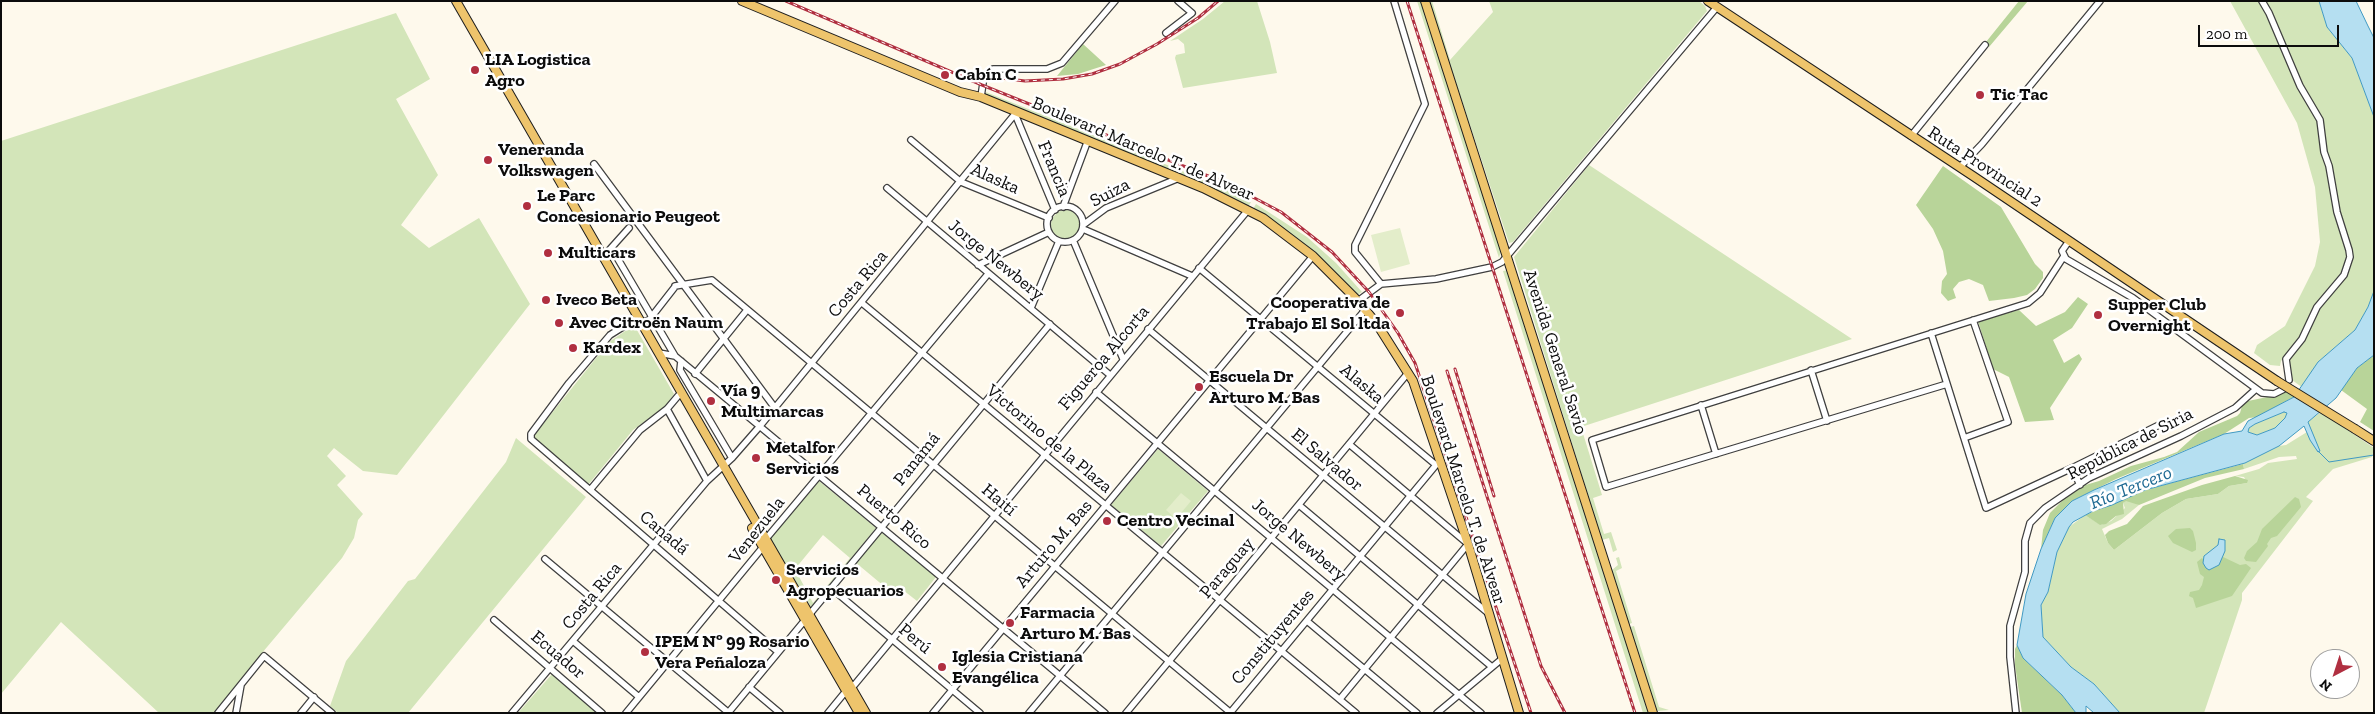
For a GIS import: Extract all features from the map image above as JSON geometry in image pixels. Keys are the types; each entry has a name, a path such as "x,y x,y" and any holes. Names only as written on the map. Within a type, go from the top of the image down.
{"main road":[{"path":"450,1 637,322 719,471 849,690 866,713"},
{"path":"456,1 603,257 637,322 672,377 719,471"},
{"name":"Boulevard Marcelo T. de Alvear","path":"742,1 960,92 981,97 1015,113 1088,140 1179,178 1248,210 1281,230 1313,256 1366,310 1386,335 1408,373 1468,544 1520,713"},
{"name":"Avenida General Savio","path":"1426,1 1653,713"},
{"name":"Ruta Provincial 2","path":"1708,1 1910,136 1960,167 2245,360 2374,437"},
{"name":"Ruta Provincial 2","path":"2356,427 2374,441"},
{"path":"849,690 859,713"}],"street":[{"path":"981,97 984,76 993,69 1047,69 1062,63 1115,1"},
{"path":"1166,33 1192,13 1178,1"},
{"path":"1381,284 1356,252 1355,245 1425,104 1394,1"},
{"path":"1960,167 1982,144 2100,1"},
{"path":"2262,1 2300,86 2320,120 2324,152 2329,166 2337,212 2350,257 2344,275 2317,307 2302,339 2286,359 2289,380"},
{"path":"1358,301 1381,284 1436,279 1499,264 1717,7"},
{"path":"1910,136 1985,45"},
{"name":"Costa Rica","path":"512,713 707,481 732,458 760,426 928,223 1015,113"},
{"name":"Francia","path":"1015,113 1055,210"},
{"name":"Alaska","path":"911,140 961,182 1049,218"},
{"path":"1063,207 1088,140"},
{"path":"594,164 775,408"},
{"name":"Suiza","path":"1083,227 1106,208 1179,178"},
{"name":"Jorge Newbery","path":"886,188 1110,375"},
{"path":"1083,227 1073,240 1060,241 1050,232 1049,218 1055,210 1063,207 1077,211 1083,227 1192,276"},
{"name":"Figueroa Alcorta","path":"828,713 1248,210"},
{"path":"603,257 629,228"},
{"path":"978,265 1050,232"},
{"path":"1073,240 1124,359"},
{"path":"2069,240 2062,251 2070,262 2140,303 2256,389 2269,394 2278,393 2284,389"},
{"path":"1031,308 1060,241"},
{"name":"Puerto Rico","path":"612,249 676,356 681,361 1105,713"},
{"name":"Arturo M. Bas","path":"933,713 1313,256"},
{"path":"1947,384 1606,487 1592,440 2034,299 2064,256"},
{"name":"Alaska","path":"1199,268 1374,414 1439,464"},
{"name":"Venezuela","path":"626,713 988,274"},
{"name":"Haití","path":"684,286 712,280 1230,713"},
{"path":"637,322 649,320 674,287 684,286"},
{"name":"Victorino de la Plaza","path":"862,303 1356,713"},
{"path":"696,374 747,310"},
{"path":"1029,713 1366,310"},
{"path":"1964,438 2008,422 1973,320"},
{"name":"Canadá","path":"637,322 610,335 569,384 531,436 532,442 720,600 778,652"},
{"name":"Panamá","path":"728,713 983,402 1050,324"},
{"name":"El Salvador","path":"1148,329 1488,613"},
{"path":"1931,333 1986,508 2161,424"},
{"path":"659,354 676,356"},
{"path":"681,361 680,370 732,458"},
{"path":"672,377 680,370"},
{"path":"1811,370 1827,421"},
{"name":"Paraguay","path":"1126,713 1408,373"},
{"name":"República de Siria","path":"2016,713 2010,634 2012,617 2024,572 2026,530 2035,516 2089,478 2181,436 2234,408 2256,389"},
{"name":"Jorge Newbery","path":"1096,392 1481,713"},
{"path":"590,490 640,430 666,409 678,396"},
{"path":"1701,405 1716,454"},
{"path":"666,409 707,481"},
{"path":"1340,699 1468,544 1349,444"},
{"name":"Constituyentes","path":"1230,713 1410,496 1439,464"},
{"path":"2072,468 2080,485"},
{"path":"1299,505 1492,667"},
{"path":"545,559 728,713"},
{"name":"Perú","path":"831,588 980,713"},
{"name":"Ecuador","path":"494,620 602,713"},
{"path":"1307,621 1417,713"},
{"path":"573,641 639,697"},
{"path":"218,713 264,656 332,713"},
{"path":"1437,713 1503,658"},
{"path":"236,713 241,683"},
{"path":"749,687 780,713"},
{"path":"301,713 314,697"}],"green space":[{"path":"1225,1 1257,1 1270,42 1277,73 1183,88 1175,58 1176,55 1185,53 1184,44 1178,39 1170,41 1203,19"},
{"path":"1417,1 1422,1 1501,251 1499,258"},
{"path":"1429,1 1432,1 1450,60 1493,12 1489,1 1699,1 1705,6 1707,11 1513,242 1509,243"},
{"path":"2019,1 2028,1 1989,47 1987,46 1986,42"},
{"path":"2230,1 2319,1 2327,27 2352,58 2374,117 2374,291 2368,307 2355,330 2318,362 2303,388 2292,380 2288,353 2281,361 2280,366 2270,365 2254,353 2257,345 2285,326 2315,266 2320,242 2315,187 2297,123"},
{"path":"396,13 430,79 396,99 438,175 401,225 429,248 479,218 530,304 397,475 363,471 334,448 327,456 346,476 337,485 363,514 358,520 354,538 342,558 262,653 216,713 159,713 61,622 1,694 1,141"},
{"path":"1083,44 1106,65 1078,74 1057,76"},
{"path":"986,92 1212,183 1251,202 1248,207 987,96"},
{"path":"1589,165 1852,339 1581,427 1602,495 1593,498 1604,534 1611,532 1617,550 1613,552 1609,538 1602,540 1514,257"},
{"path":"1943,166 2001,207 2035,264 2043,272 2043,278 2035,289 2027,295 1989,301 1983,285 1969,279 1959,282 1953,289 1956,298 1948,301 1941,293 1942,281 1947,274 1943,251 1933,229 1916,205"},
{"path":"1256,204 1307,237 1336,263 1362,292 1357,295 1300,240 1253,209"},
{"path":"1066,210 1077,214 1081,225 1077,236 1066,240 1055,236 1051,225 1055,214"},
{"path":"1400,228 1410,264 1381,272 1371,235"},
{"path":"1508,270 1650,713 1643,713 1503,271"},
{"path":"2078,297 2088,304 2072,328 2053,340 2064,363 2079,354 2082,359 2050,408 2054,420 2025,422 2009,377 1993,369 1978,321 2019,310 2036,326 2065,312"},
{"path":"634,325 674,394 665,407 633,430 588,485 534,439 535,434 609,342"},
{"path":"2374,355 2374,431 2360,422 2367,409 2341,390 2357,368"},
{"path":"2285,390 2295,396 2258,417 2249,418 2224,434 2116,479 2072,501 2055,518 2041,549 2043,530 2050,513 2067,496 2082,486 2099,481 2131,466 2177,452 2199,432 2237,416 2242,406 2248,401 2277,395"},
{"path":"2284,412 2287,413 2285,418 2275,428 2257,435 2248,432 2249,428 2255,424"},
{"path":"2321,412 2374,448 2372,457 2333,469 2306,497 2313,501 2242,593 2242,600 2204,713 2120,713 2094,684 2071,667 2043,637 2041,605 2048,592 2057,552 2069,527 2085,515 2101,525 2111,521 2125,508 2123,503 2126,500 2134,502 2139,505 2122,519 2102,529 2108,543 2114,550 2162,513 2186,499 2218,494 2229,486 2247,483 2244,477 2235,476 2259,469 2268,463 2297,459 2296,456 2279,457 2244,469 2243,464 2279,446 2286,445 2307,432 2310,428 2308,422"},
{"path":"516,438 586,497 408,713 338,713 330,706 346,661 408,581 415,579 506,462"},
{"path":"1158,449 1208,491 1161,546 1111,505"},
{"path":"2243,464 2244,469 2205,478 2139,505 2126,501 2123,503 2124,514 2116,516 2106,524 2100,525 2085,515 2145,490"},
{"path":"2235,476 2248,480 2247,483 2229,486 2218,494 2186,499 2162,513 2114,550 2108,543 2105,535 2109,531 2127,524 2143,506 2202,485"},
{"path":"819,481 876,528 811,607 770,538","holes":["823,535 850,558 813,603 795,569"]},
{"path":"1181,493 1191,501 1176,519 1166,510"},
{"path":"2295,497 2299,499 2301,507 2277,536 2271,538 2267,544 2268,546 2256,562 2246,561 2244,558 2247,551 2257,542 2262,529"},
{"path":"2190,528 2193,531 2196,543 2196,550 2192,552 2173,543 2168,536 2176,529"},
{"path":"881,532 936,577 917,601 903,590 897,597 855,562"},
{"path":"2221,556 2240,565 2246,564 2251,568 2232,596 2196,608 2193,598 2189,596 2190,592 2199,590 2204,577 2200,574 2197,562 2202,558 2205,562"},
{"path":"1619,557 1622,568 1616,571 1632,623 1629,624 1612,570 1618,565 1616,558"},
{"path":"1634,626 1659,707 1669,710 1658,711 1655,708 1630,627"},
{"path":"2017,645 2023,658 2062,695 2076,713 2022,713 2015,665 2015,649"},
{"path":"552,674 598,713 518,713"}],"water":[{"path":"2319,1 2356,1 2374,38 2374,117 2352,58 2327,27"},
{"name":"Río Tercero","path":"2374,291 2374,355 2357,368 2336,398 2308,422 2320,451 2318,452 2310,440 2304,426 2279,446 2245,463 2145,490 2112,505 2093,511 2073,522 2069,527 2057,552 2048,592 2041,605 2043,637 2071,667 2094,684 2120,713 2094,713 2086,706 2086,713 2076,713 2062,695 2023,658 2017,645 2026,594 2041,549 2055,518 2072,501 2224,434 2242,431 2248,421 2294,397 2318,362 2355,330 2368,307","holes":["2284,412 2287,413 2285,418 2275,428 2257,435 2248,432 2249,428 2255,424"]},
{"path":"2219,539 2225,540 2225,551 2219,565 2209,570 2203,563 2204,556 2218,545"}],"waterway":[{"path":"2318,451 2329,462 2374,455"}],"railway":[{"path":"786,1 982,85 1228,184 1281,212 1332,252 1369,292 1398,333 1415,363 1531,713"},
{"path":"962,70 984,76 1025,81 1063,79 1092,74 1120,64 1157,44 1198,18 1218,1"},
{"path":"1407,1 1635,713"},
{"path":"1455,369 1494,496"},
{"path":"1447,371 1541,666 1565,713"}],"place":[{"name":"LIA Logistica Agro","path":"475,70"},
{"name":"Cabín C","path":"945,75"},
{"name":"Tic Tac","path":"1980,95"},
{"name":"Veneranda Volkswagen","path":"488,160"},
{"name":"Le Parc Concesionario Peugeot","path":"527,206"},
{"name":"Multicars","path":"548,253"},
{"name":"Iveco Beta","path":"546,300"},
{"name":"Cooperativa de Trabajo El Sol ltda","path":"1400,313"},
{"name":"Supper Club Overnight","path":"2098,315"},
{"name":"Avec Citroën Naum","path":"559,323"},
{"name":"Kardex","path":"573,348"},
{"name":"Escuela Dr Arturo M. Bas","path":"1199,387"},
{"name":"Vía 9 Multimarcas","path":"711,401"},
{"name":"Metalfor Servicios","path":"756,458"},
{"name":"Centro Vecinal","path":"1107,521"},
{"name":"Servicios Agropecuarios","path":"776,580"},
{"name":"Farmacia Arturo M. Bas","path":"1010,623"},
{"name":"IPEM Nº 99 Rosario Vera Peñaloza","path":"645,652"},
{"name":"Iglesia Cristiana Evangélica","path":"942,667"}]}
